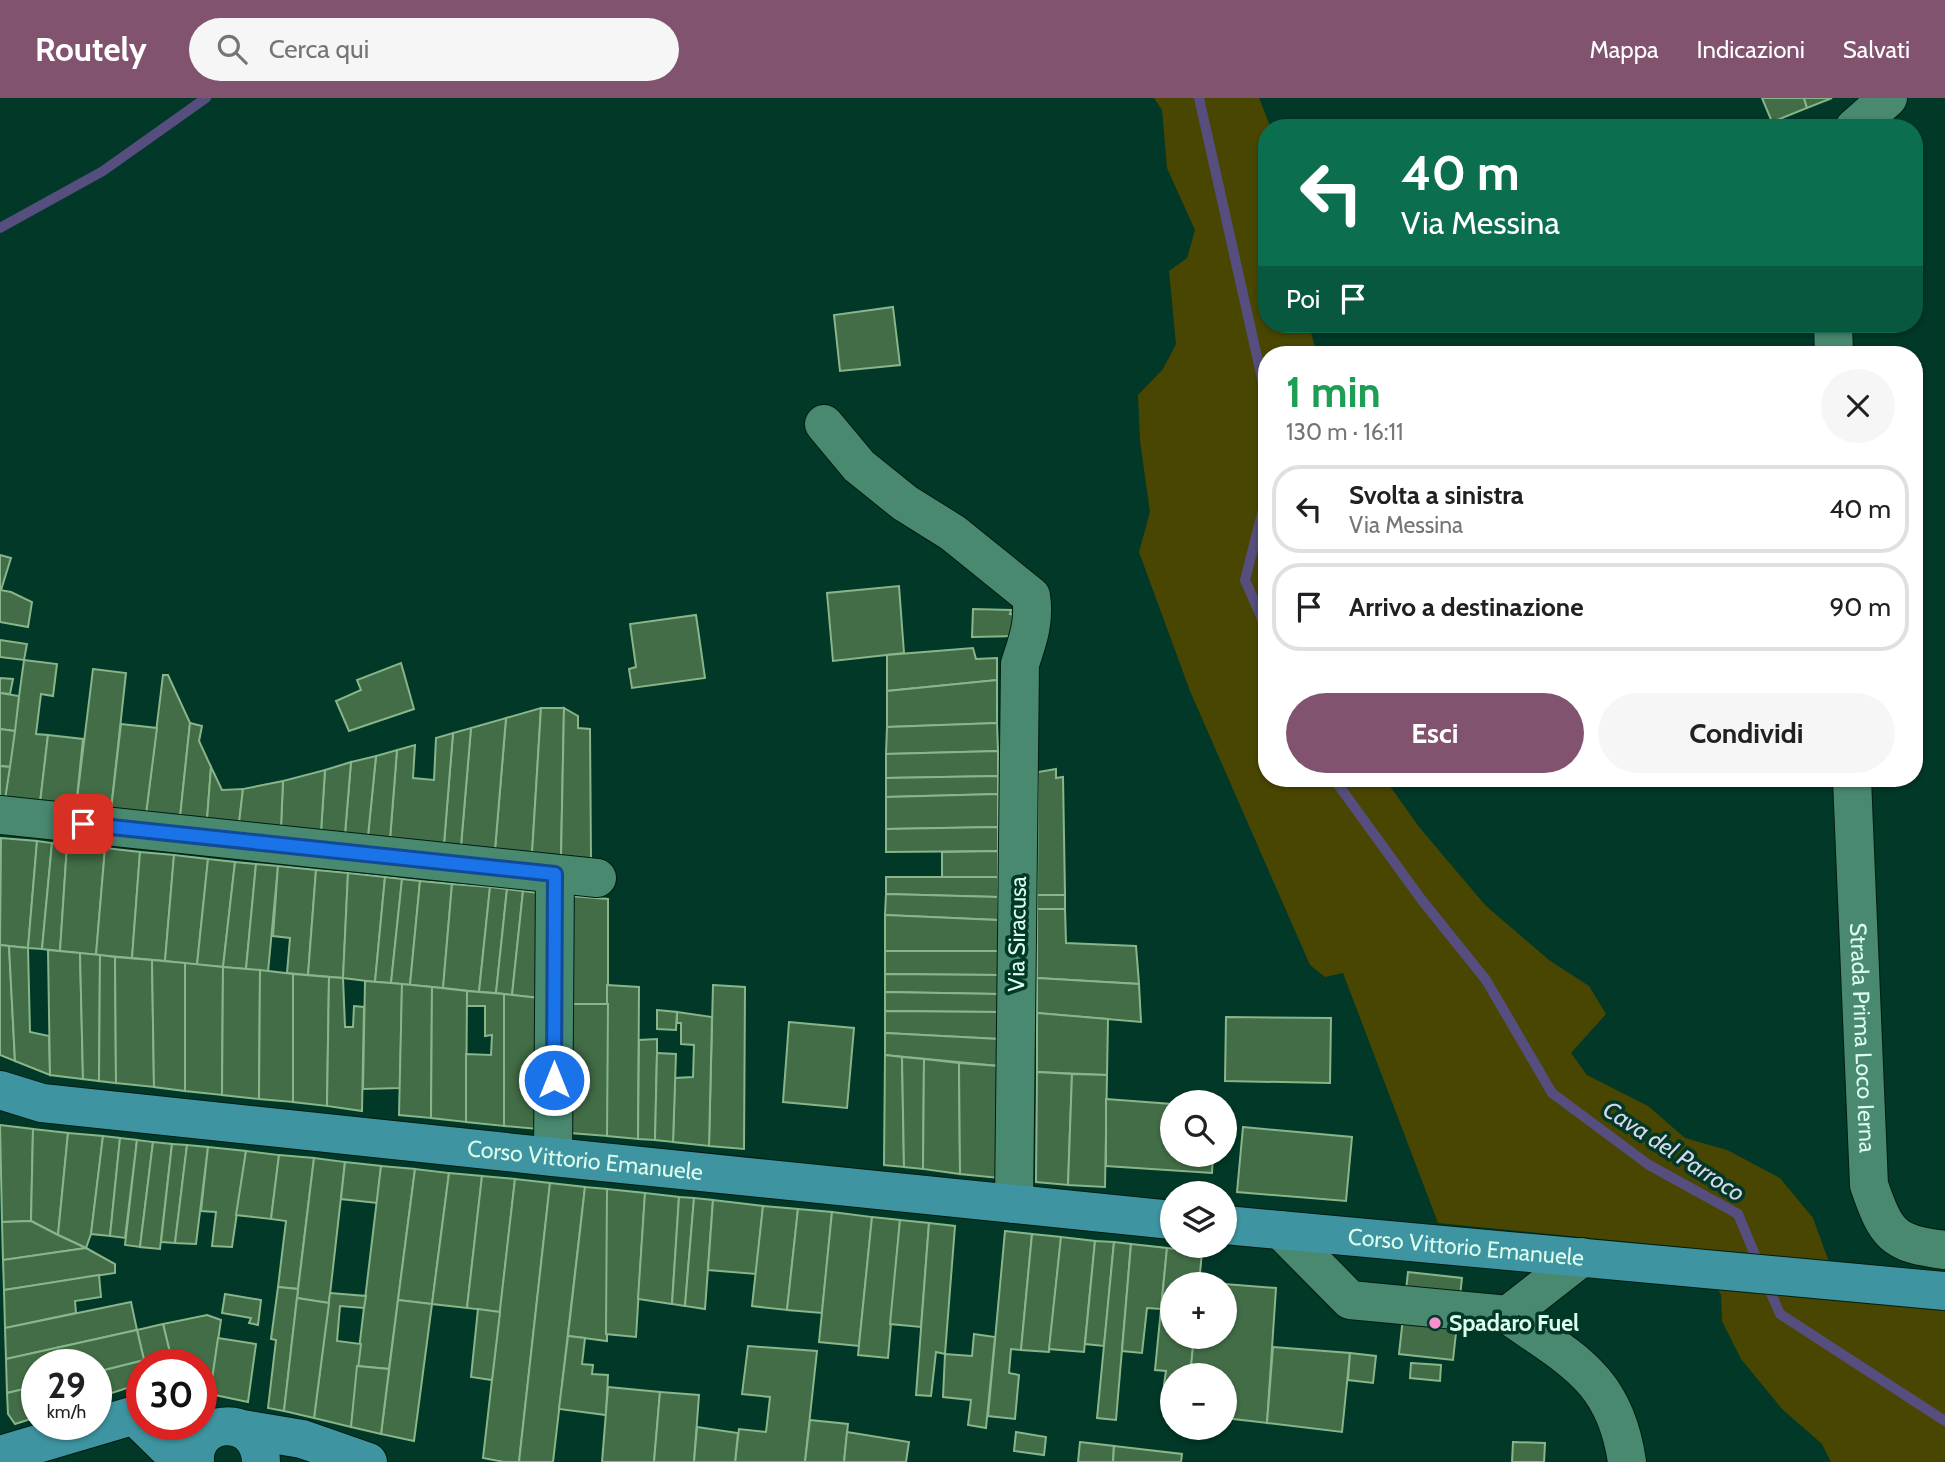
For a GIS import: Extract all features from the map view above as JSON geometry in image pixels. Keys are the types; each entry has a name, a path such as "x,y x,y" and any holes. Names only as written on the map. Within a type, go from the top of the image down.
{"main road":[{"name":"Corso Vittorio Emanuele","path":"0,1090 42,1102 1160,1219"},
{"name":"Corso Vittorio Emanuele","path":"1237,1226 1945,1291"},
{"path":"0,1455 126,1423"},
{"path":"195,1462 199,1443 207,1433 218,1427 243,1442 302,1439 368,1462"},
{"path":"161,1440 182,1462"}],"street":[{"path":"1864,119 1888,98"},
{"name":"Via Siracusa","path":"824,424 859,466 905,503 953,533 1031,596 1034,614 1020,664 1014,1203"},
{"name":"Strada Prima Loco Ierna","path":"1852,787 1870,1185 1878,1212 1892,1233 1913,1246 1945,1250"},
{"path":"0,815 597,878"},
{"path":"553,1157 555,874"},
{"path":"1281,1230 1350,1300 1508,1315 1582,1368 1604,1392 1623,1435 1627,1462"},
{"path":"1508,1315 1582,1257"}],"shaded area":[{"path":"1154,98 1259,98 1267,119 1258,119 1258,333 1311,333 1315,346 1258,346 1258,787 1391,787 1419,827 1486,906 1549,960 1589,986 1606,1014 1571,1053 1587,1075 1648,1106 1685,1138 1727,1150 1780,1178 1813,1218 1842,1298 1945,1308 1943,1462 1831,1462 1822,1444 1782,1409 1741,1359 1722,1321 1721,1295 1691,1248 1438,1223 1343,973 1325,977 1310,965 1190,691 1139,552 1150,512 1140,441 1138,395 1163,369 1176,344 1169,271 1187,258 1195,230 1167,168 1162,110"}],"building":[{"path":"1762,98 1804,98 1807,108 1780,119 1771,119"},
{"path":"1804,98 1832,98 1807,108"},
{"path":"893,307 900,365 840,371 834,315"},
{"path":"0,555 11,558 1,590 0,590"},
{"path":"899,586 904,653 833,661 827,593"},
{"path":"0,590 32,602 28,627 0,622"},
{"path":"973,609 1011,610 1010,614 1020,615 1020,636 972,637"},
{"path":"696,615 705,678 632,688 629,669 636,667 630,624"},
{"path":"0,640 27,644 24,660 0,657"},
{"path":"973,648 976,659 997,658 997,680 887,691 887,655"},
{"path":"24,660 57,664 53,696 41,694 36,734 48,735 40,803 5,799"},
{"path":"401,663 414,709 349,731 336,701 361,690 357,680"},
{"path":"93,669 126,673 111,810 76,807"},
{"path":"163,675 168,675 190,723 180,817 146,814"},
{"path":"0,678 13,679 10,694 0,693"},
{"path":"997,680 997,723 887,727 887,691"},
{"path":"0,693 19,696 15,731 0,729"},
{"path":"541,708 532,854 495,850 506,718"},
{"path":"541,708 564,708 561,857 532,854"},
{"path":"564,708 578,716 578,728 590,729 591,861 561,857"},
{"path":"506,718 495,850 461,846 471,728"},
{"path":"190,723 202,726 199,741 211,767 207,820 180,817"},
{"path":"997,723 998,751 886,754 887,727"},
{"path":"121,724 157,728 146,814 111,810"},
{"path":"471,728 461,846 444,844 453,733"},
{"path":"0,729 15,731 10,767 0,766"},
{"path":"453,733 444,844 390,839 397,750 415,745 413,778 434,780 436,738"},
{"path":"48,735 83,739 76,807 40,803"},
{"path":"397,750 390,839 368,836 376,756"},
{"path":"998,751 998,776 886,778 886,754"},
{"path":"376,756 368,836 345,834 351,762"},
{"path":"351,762 345,834 321,832 325,770"},
{"path":"0,766 10,767 5,799 0,799"},
{"path":"211,767 222,790 243,789 239,823 207,820"},
{"path":"1056,769 1056,778 1063,777 1065,895 1037,895 1038,772"},
{"path":"325,770 321,832 281,827 283,781"},
{"path":"998,776 998,794 886,797 886,778"},
{"path":"283,781 281,827 239,823 243,789"},
{"path":"998,794 998,827 886,829 886,797"},
{"path":"998,827 998,851 886,852 886,829"},
{"path":"1,838 37,841 28,948 0,945"},
{"path":"37,841 52,843 42,949 28,948"},
{"path":"52,843 67,845 60,951 42,949"},
{"path":"67,845 105,848 96,955 60,951"},
{"path":"105,848 140,852 132,958 96,955"},
{"path":"998,851 998,877 942,878 942,852"},
{"path":"140,852 174,855 165,961 132,958"},
{"path":"174,855 208,859 197,965 165,961"},
{"path":"208,859 235,862 223,967 197,965"},
{"path":"235,862 256,864 246,969 223,967"},
{"path":"256,864 278,866 268,972 246,969"},
{"path":"278,866 316,870 308,975 287,973 290,938 273,936"},
{"path":"316,870 348,873 343,978 308,975"},
{"path":"348,873 385,877 375,982 343,978"},
{"path":"385,877 402,879 391,983 375,982"},
{"path":"886,877 998,877 998,897 886,894"},
{"path":"402,879 420,881 410,985 391,983"},
{"path":"420,881 452,884 443,988 410,985"},
{"path":"452,884 490,887 479,992 443,988"},
{"path":"490,887 507,889 496,993 479,992"},
{"path":"507,889 523,891 512,995 496,993"},
{"path":"523,891 540,893 539,998 512,995"},
{"path":"886,894 998,897 998,920 885,915"},
{"path":"1037,895 1065,895 1065,909 1037,909"},
{"path":"571,896 608,899 608,1004 570,1004"},
{"path":"1037,909 1065,909 1066,943 1136,946 1139,984 1037,978"},
{"path":"885,915 998,920 998,951 885,951"},
{"path":"0,945 9,946 15,1061 0,1055"},
{"path":"9,946 28,948 30,1032 49,1036 50,1075 15,1061"},
{"path":"48,950 80,953 83,1079 50,1075"},
{"path":"885,951 998,951 999,975 885,974"},
{"path":"80,953 100,955 99,1081 83,1079"},
{"path":"100,955 115,957 116,1083 99,1081"},
{"path":"115,957 152,960 154,1087 116,1083"},
{"path":"152,960 185,963 185,1091 154,1087"},
{"path":"185,963 223,967 222,1095 185,1091"},
{"path":"223,967 260,970 259,1099 222,1095"},
{"path":"260,970 293,974 293,1102 259,1099"},
{"path":"293,974 329,977 327,1106 293,1102"},
{"path":"885,974 999,975 999,994 885,992"},
{"path":"329,977 343,978 345,1027 353,1027 354,1006 364,1007 362,1111 327,1106"},
{"path":"1037,978 1139,984 1141,1022 1037,1013"},
{"path":"365,981 402,984 400,1088 363,1089"},
{"path":"402,984 432,987 431,1118 399,1115"},
{"path":"607,985 639,987 638,1139 607,1136"},
{"path":"713,985 745,987 744,1149 709,1146"},
{"path":"432,987 467,991 466,1122 431,1118"},
{"path":"467,991 504,994 504,1126 466,1122 466,1054 491,1055 492,1035 485,1036 485,1006 467,1006"},
{"path":"885,992 999,994 999,1012 885,1011"},
{"path":"504,994 539,998 538,1129 504,1126"},
{"path":"570,1004 608,1004 607,1136 570,1133"},
{"path":"657,1010 677,1012 676,1030 657,1029"},
{"path":"885,1011 999,1012 999,1039 885,1033"},
{"path":"677,1012 712,1017 709,1146 673,1142 675,1078 693,1077 694,1045 681,1044 681,1023 677,1023"},
{"path":"1037,1013 1108,1019 1107,1075 1037,1072"},
{"path":"1226,1017 1331,1018 1330,1083 1225,1081"},
{"path":"789,1022 854,1028 847,1108 783,1102"},
{"path":"885,1033 999,1039 999,1066 885,1055"},
{"path":"657,1039 655,1140 638,1139 639,1040"},
{"path":"657,1053 676,1054 673,1142 655,1140"},
{"path":"885,1055 902,1057 904,1167 884,1165"},
{"path":"902,1057 924,1059 923,1169 904,1167"},
{"path":"924,1059 959,1063 960,1174 923,1169"},
{"path":"959,1063 999,1066 999,1178 960,1174"},
{"path":"1037,1072 1072,1074 1068,1185 1036,1182"},
{"path":"1072,1074 1107,1075 1105,1187 1068,1185"},
{"path":"1106,1099 1160,1103 1160,1167 1212,1167 1212,1173 1106,1166"},
{"path":"0,1125 33,1129 31,1221 2,1222"},
{"path":"1243,1127 1352,1137 1346,1201 1237,1192"},
{"path":"33,1129 68,1133 58,1235 31,1221"},
{"path":"68,1133 103,1136 91,1234 86,1248 58,1235"},
{"path":"103,1136 120,1138 110,1236 91,1234"},
{"path":"120,1138 137,1140 125,1238 110,1236"},
{"path":"137,1140 153,1142 140,1247 125,1245"},
{"path":"153,1142 172,1144 160,1249 140,1247"},
{"path":"172,1144 187,1145 175,1243 161,1242"},
{"path":"187,1145 208,1147 196,1244 175,1243"},
{"path":"208,1147 246,1151 232,1247 212,1246 216,1212 201,1211"},
{"path":"246,1151 279,1155 271,1219 236,1215"},
{"path":"279,1155 314,1158 298,1289 278,1287 286,1221 271,1219"},
{"path":"314,1158 345,1162 329,1303 297,1298"},
{"path":"345,1162 381,1166 377,1203 341,1199"},
{"path":"381,1166 415,1169 389,1369 357,1366"},
{"path":"415,1169 449,1173 432,1304 398,1300"},
{"path":"449,1173 482,1176 467,1308 432,1304"},
{"path":"482,1176 515,1179 500,1312 467,1308"},
{"path":"515,1179 550,1183 519,1462 504,1462 483,1458"},
{"path":"550,1183 585,1187 553,1462 519,1462"},
{"path":"585,1187 607,1189 607,1341 568,1336"},
{"path":"607,1189 645,1193 636,1337 606,1334"},
{"path":"645,1193 679,1197 672,1304 638,1299"},
{"path":"679,1197 694,1198 685,1306 672,1304"},
{"path":"694,1198 713,1200 705,1309 685,1306"},
{"path":"713,1200 763,1206 756,1274 708,1270"},
{"path":"763,1206 798,1209 787,1310 752,1306"},
{"path":"798,1209 832,1212 822,1313 787,1310"},
{"path":"832,1212 872,1217 859,1346 819,1342"},
{"path":"872,1217 900,1220 888,1358 858,1355"},
{"path":"900,1220 929,1223 921,1327 890,1324"},
{"path":"31,1221 86,1248 3,1260 2,1222"},
{"path":"929,1223 955,1226 945,1354 936,1352 931,1396 916,1395"},
{"path":"1005,1231 1032,1234 1021,1350 1011,1349 1009,1373 1019,1375 1015,1419 988,1416"},
{"path":"1032,1234 1061,1237 1049,1352 1021,1350"},
{"path":"1061,1237 1095,1241 1084,1352 1049,1349"},
{"path":"1095,1241 1114,1242 1104,1346 1085,1344"},
{"path":"1114,1242 1131,1244 1116,1420 1097,1418"},
{"path":"1131,1244 1160,1247 1160,1258 1166,1258 1165,1272 1160,1272 1160,1309 1147,1308 1142,1353 1122,1351"},
{"path":"86,1248 115,1264 115,1273 4,1290 3,1260"},
{"path":"1166,1258 1201,1258 1200,1272 1165,1272"},
{"path":"1408,1272 1462,1278 1453,1360 1399,1354"},
{"path":"99,1275 101,1297 75,1301 76,1313 5,1328 4,1290"},
{"path":"1237,1285 1276,1288 1267,1423 1237,1419 1237,1363 1191,1363 1193,1349 1237,1349"},
{"path":"278,1287 298,1289 284,1411 268,1408 276,1340 271,1339"},
{"path":"330,1293 366,1296 364,1308 340,1306 337,1341 361,1344 351,1427 314,1418"},
{"path":"225,1294 261,1300 258,1325 249,1323 251,1318 222,1313"},
{"path":"297,1298 329,1303 314,1418 284,1411"},
{"path":"398,1300 432,1304 414,1441 381,1434"},
{"path":"131,1302 137,1330 51,1349 21,1349 21,1356 6,1359 5,1328"},
{"path":"478,1309 500,1312 492,1380 471,1377"},
{"path":"207,1315 221,1320 217,1349 169,1349 163,1324"},
{"path":"1160,1319 1160,1349 1193,1349 1191,1363 1160,1363 1160,1370 1155,1370"},
{"path":"163,1324 169,1349 141,1349 137,1330"},
{"path":"137,1330 141,1349 126,1349 126,1364 112,1368 112,1349 51,1349"},
{"path":"974,1334 995,1337 986,1428 968,1425 971,1400 943,1397 945,1354 972,1356"},
{"path":"568,1336 585,1338 582,1364 593,1365 592,1374 608,1375 606,1415 559,1409"},
{"path":"218,1338 256,1344 248,1402 217,1395"},
{"path":"748,1346 817,1351 805,1462 735,1462 739,1429 766,1432 770,1397 742,1394"},
{"path":"1273,1347 1350,1353 1342,1432 1267,1423"},
{"path":"1350,1353 1376,1356 1373,1383 1348,1380"},
{"path":"21,1356 21,1390 7,1393 6,1359"},
{"path":"1411,1363 1441,1365 1440,1381 1410,1378"},
{"path":"126,1364 126,1388 112,1393 112,1368"},
{"path":"357,1366 389,1369 381,1434 351,1427"},
{"path":"608,1387 660,1392 654,1462 602,1462"},
{"path":"21,1390 21,1422 15,1424 8,1414 7,1393"},
{"path":"660,1392 699,1395 694,1462 654,1462"},
{"path":"810,1420 848,1424 844,1462 805,1462"},
{"path":"697,1427 738,1433 735,1462 694,1462"},
{"path":"847,1432 909,1442 906,1462 844,1462"},
{"path":"1016,1432 1046,1437 1044,1455 1014,1451"},
{"path":"1080,1442 1114,1446 1113,1462 1078,1462"},
{"path":"1513,1442 1545,1443 1544,1462 1512,1462"},
{"path":"1114,1446 1182,1454 1181,1462 1113,1462"}],"waterway":[{"path":"0,228 103,171 206,98"},
{"name":"Cava del Parroco","path":"1199,98 1258,361"},
{"name":"Cava del Parroco","path":"1258,529 1245,580 1258,610"},
{"name":"Cava del Parroco","path":"1340,787 1421,899 1486,980 1552,1093 1649,1165 1738,1214 1760,1267"},
{"name":"Cava del Parroco","path":"1766,1282 1780,1314 1945,1421"}],"place":[{"name":"Spadaro Fuel","path":"1435,1323"}],"route":[{"path":"83,824 555,874 554,1080"}]}
